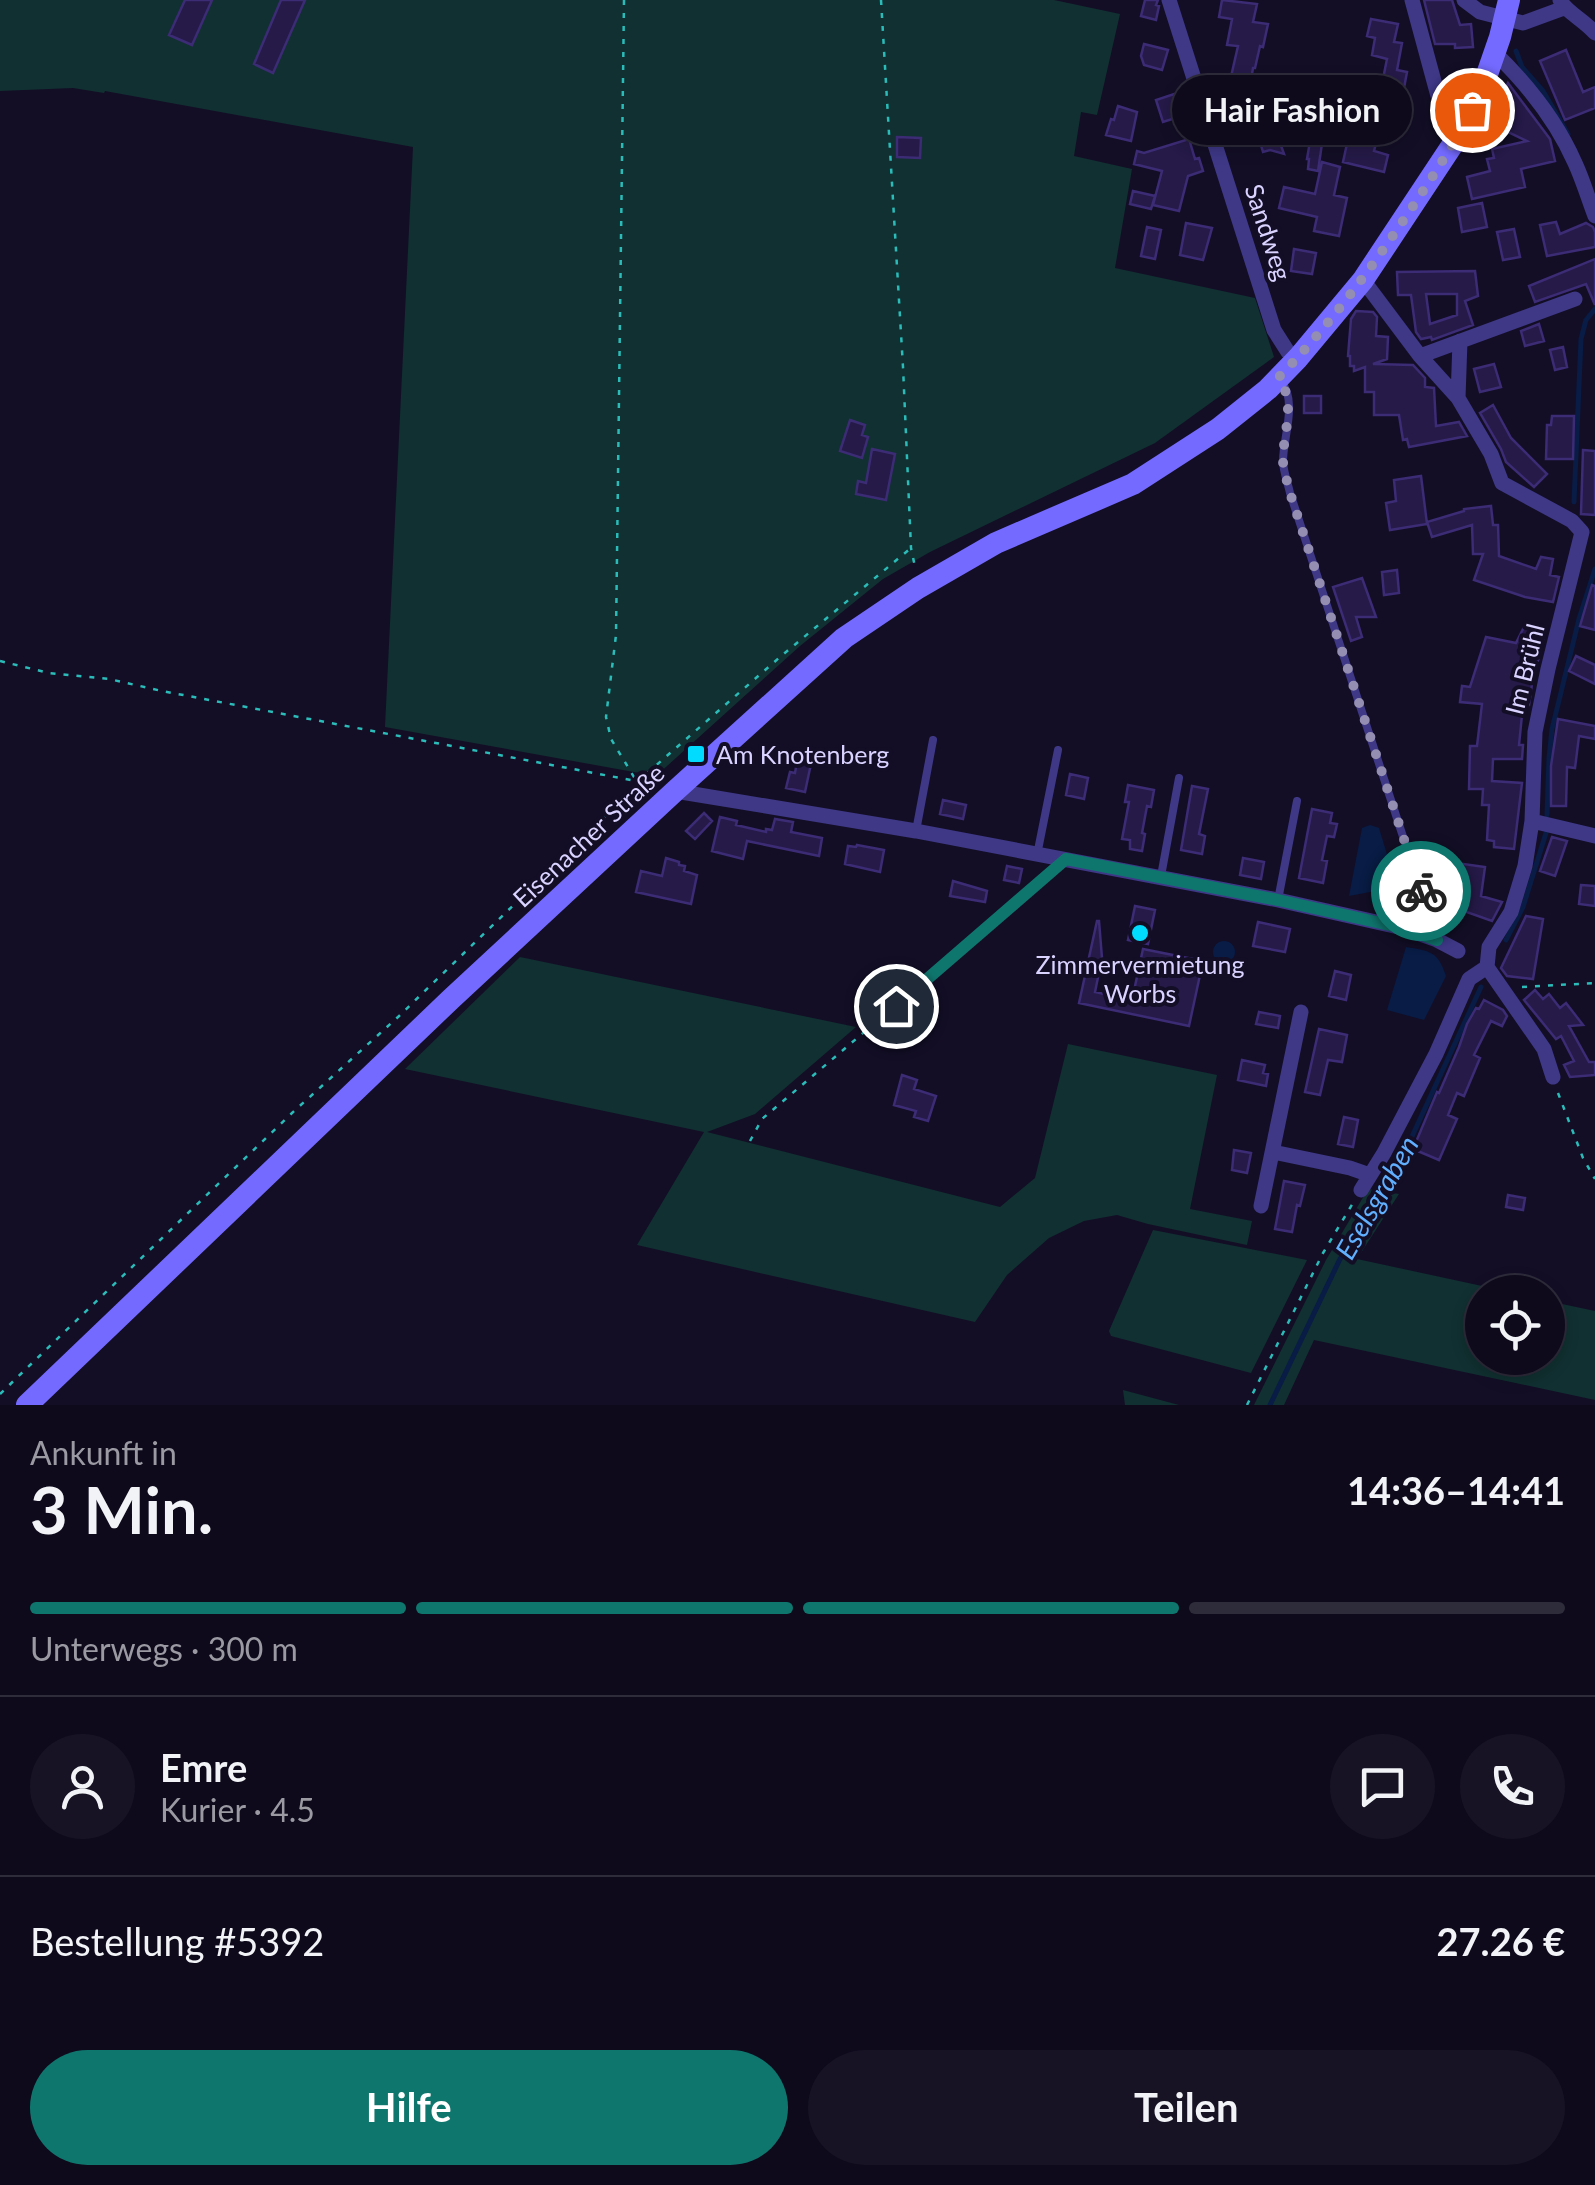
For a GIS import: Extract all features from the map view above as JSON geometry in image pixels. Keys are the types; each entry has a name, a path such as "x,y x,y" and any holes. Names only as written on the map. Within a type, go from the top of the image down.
{"main road":[{"name":"Eisenacher Straße","path":"27,1405 451,999 844,638 918,588 996,543 1132,484 1218,429 1278,378 1363,280 1457,138 1495,53 1507,10"}],"street":[{"name":"Sandweg","path":"1169,0 1274,330 1288,352 1298,358"},
{"path":"1412,0 1438,96"},
{"path":"1464,0 1480,12 1507,10 1523,23 1562,4 1595,33"},
{"path":"1495,53 1533,95 1561,136 1595,216"},
{"path":"1363,280 1420,356 1458,398 1491,454 1502,483 1589,530"},
{"path":"1420,356 1575,300"},
{"path":"1458,398 1460,341"},
{"name":"Im Brühl","path":"1487,967 1489,947 1511,912 1525,866 1532,821 1535,732 1548,669 1589,530"},
{"path":"675,790 1278,900 1403,928 1458,951 1489,947"},
{"path":"1532,821 1595,836"},
{"path":"1458,951 1468,979"},
{"path":"1273,1152 1350,1168 1365,1182 1436,1054 1468,979 1487,967 1544,1049 1553,1077"},
{"path":"1262,1206 1301,1012"}],"lane":[{"path":"1278,378 1287,389 1288,429 1283,462 1290,493 1437,940"},
{"path":"916,831 933,740"},
{"path":"1037,855 1058,750"},
{"path":"1160,876 1178,778"},
{"path":"1278,900 1297,801"},
{"path":"884,1015 1066,859"}],"path":[{"path":"624,0 616,635 606,717 611,739 637,782"},
{"path":"881,0 911,548 918,588"},
{"path":"0,1394 278,1126 412,1004 637,782 911,548"},
{"path":"0,661 675,790"},
{"path":"1498,984 1530,988 1595,983"},
{"path":"750,1141 762,1120 884,1015"},
{"path":"1553,1077 1566,1118 1595,1179"},
{"path":"1247,1405 1323,1253 1365,1182"}],"green space":[{"path":"0,0 1054,0 1120,14 1097,115 1081,112 1074,156 1132,169 1115,268 1255,298 1274,357 1155,443 930,552 883,579 800,646 656,776 385,727 413,147 105,91 0,91"},
{"path":"520,957 856,1027 755,1114 707,1132 1000,1207 1035,1178 1068,1044 1217,1075 1190,1209 1252,1221 1247,1245 1117,1215 1084,1221 1049,1238 1007,1275 975,1322 637,1245 704,1132 405,1069"},
{"path":"1368,1189 1399,1194 1357,1259 1465,1282 1465,1372 1314,1340 1284,1405 1254,1405 1326,1260"},
{"path":"1153,1230 1307,1260 1251,1373 1111,1336 1109,1331"},
{"path":"1565,1305 1595,1311 1595,1400 1478,1375 1565,1375"},
{"path":"1123,1390 1179,1405 1125,1405"}],"water":[{"path":"1362,828 1379,828 1397,887 1349,896"},
{"path":"1224,941 1232,944 1232,960 1224,963 1216,960 1213,952 1216,944"},
{"path":"1406,947 1432,954 1446,976 1424,1020 1387,1010"}],"building":[{"path":"185,0 212,0 192,45 169,35"},
{"path":"281,0 305,0 273,73 254,64"},
{"path":"1145,0 1158,0 1156,20 1141,16"},
{"path":"1222,0 1257,4 1253,22 1268,24 1253,68 1245,115 1221,122 1212,93 1223,90 1222,79 1230,81 1238,46 1227,45 1232,19 1219,17"},
{"path":"1424,0 1452,0 1460,25 1471,24 1473,47 1435,44"},
{"path":"1371,19 1398,24 1394,42 1402,43 1397,70 1407,72 1401,104 1379,99 1387,59 1372,55 1375,38 1367,36"},
{"path":"1144,44 1168,50 1162,70 1144,65"},
{"path":"1566,50 1583,92 1595,87 1595,108 1565,120 1540,61"},
{"path":"1346,82 1368,88 1354,103 1341,100"},
{"path":"1508,83 1550,139 1555,161 1521,169 1525,187 1472,199 1467,177 1490,171 1487,159 1494,158 1492,149 1527,141 1489,123"},
{"path":"1174,94 1182,116 1163,122 1156,100"},
{"path":"1118,106 1137,112 1131,141 1106,135"},
{"path":"1274,122 1284,154 1263,152 1256,128"},
{"path":"1312,129 1324,130 1318,171 1308,169"},
{"path":"1365,133 1378,136 1374,151 1388,155 1384,172 1343,162 1348,139 1363,142"},
{"path":"897,137 921,138 920,158 897,157"},
{"path":"1189,139 1203,171 1188,176 1179,211 1153,205 1162,171 1134,164 1137,151 1144,153"},
{"path":"1322,162 1340,167 1334,195 1347,198 1339,236 1314,231 1317,217 1279,208 1284,187 1315,194"},
{"path":"1133,191 1155,196 1151,209 1130,204"},
{"path":"1482,203 1487,227 1462,232 1458,208"},
{"path":"1556,222 1560,234 1586,223 1593,227 1595,247 1547,256 1540,225"},
{"path":"1186,223 1212,228 1203,260 1180,255"},
{"path":"1147,227 1161,230 1155,259 1141,256"},
{"path":"1514,229 1520,257 1503,260 1497,232"},
{"path":"1294,249 1316,253 1312,274 1291,271"},
{"path":"1595,259 1595,305 1586,284 1535,302 1529,286"},
{"path":"1475,271 1478,296 1465,301 1473,325 1432,340 1421,339 1416,332 1411,295 1398,295 1397,272","holes":["1426,294 1457,294 1457,315 1430,324"]},
{"path":"1356,311 1373,312 1377,317 1376,336 1388,337 1387,359 1373,364 1413,365 1425,378 1425,387 1434,388 1436,426 1459,422 1467,436 1409,447 1407,439 1403,440 1399,415 1374,415 1374,392 1365,392 1365,367 1354,371 1348,356 1351,319"},
{"path":"1539,324 1544,341 1525,346 1521,331"},
{"path":"1563,347 1567,367 1555,370 1550,350"},
{"path":"1494,364 1501,387 1480,392 1474,369"},
{"path":"1304,396 1321,396 1321,413 1304,413"},
{"path":"1493,405 1511,438 1547,474 1534,487 1506,462 1480,413"},
{"path":"1552,416 1574,416 1573,459 1546,459 1547,425 1551,425"},
{"path":"850,420 865,425 862,435 868,437 862,458 840,451"},
{"path":"872,449 895,454 886,500 856,494 858,481 866,483"},
{"path":"1583,450 1595,451 1595,515 1581,514"},
{"path":"1421,476 1427,524 1390,530 1386,503 1396,501 1394,480"},
{"path":"1491,506 1493,525 1498,525 1499,556 1536,569 1541,557 1553,559 1550,575 1559,577 1553,602 1474,580 1483,554 1473,554 1472,525 1432,537 1427,522 1464,509"},
{"path":"1397,570 1399,593 1384,595 1382,572"},
{"path":"1362,578 1376,617 1356,617 1362,637 1351,641 1333,587"},
{"path":"1592,585 1595,586 1595,630 1580,626"},
{"path":"1524,627 1544,637 1529,705 1523,705 1519,745 1523,745 1522,759 1493,759 1492,781 1522,783 1514,849 1494,847 1494,841 1487,840 1489,805 1482,805 1483,789 1469,789 1470,746 1477,746 1482,704 1460,702 1462,686 1470,687 1486,637 1516,643"},
{"path":"1576,656 1595,665 1595,684 1569,671"},
{"path":"1558,719 1595,726 1595,739 1579,736 1575,768 1567,767 1566,806 1551,806 1551,766"},
{"path":"798,756 812,759 805,792 786,788 790,772 795,773"},
{"path":"1070,774 1088,778 1084,799 1066,795"},
{"path":"1128,785 1154,790 1151,807 1147,806 1142,851 1130,849 1130,840 1122,839"},
{"path":"1192,786 1208,789 1199,834 1205,836 1202,854 1181,850"},
{"path":"943,800 966,805 963,819 940,814"},
{"path":"1312,809 1332,813 1330,823 1337,824 1334,837 1327,836 1323,883 1299,878"},
{"path":"704,813 712,821 695,839 686,831"},
{"path":"720,817 766,832 772,830 775,819 793,822 791,832 822,838 819,856 747,841 743,859 712,851"},
{"path":"1552,837 1567,841 1555,876 1540,871"},
{"path":"848,846 884,850 880,872 845,864"},
{"path":"666,858 697,875 691,904 636,892 641,871 662,876"},
{"path":"1243,858 1264,862 1261,879 1240,875"},
{"path":"1449,862 1485,867 1481,896 1502,902 1492,921 1458,909 1463,893 1445,891"},
{"path":"1007,866 1022,869 1019,883 1004,880"},
{"path":"953,881 987,891 985,902 950,896"},
{"path":"1581,885 1595,886 1595,906 1579,904"},
{"path":"1135,906 1155,910 1148,944 1128,940"},
{"path":"1526,916 1543,919 1533,979 1507,976 1501,968"},
{"path":"1097,921 1102,958 1095,992 1132,1000 1143,949 1203,961 1189,1026 1079,1003"},
{"path":"1258,922 1290,929 1285,952 1253,946"},
{"path":"1335,971 1351,975 1346,1000 1329,996"},
{"path":"1535,990 1543,999 1549,994 1560,1008 1566,1003 1583,1025 1569,1026 1589,1062 1595,1062 1595,1075 1570,1077 1564,1065 1574,1061 1561,1036 1556,1039 1524,1000"},
{"path":"1484,1000 1507,1016 1502,1026 1491,1021 1474,1055 1480,1058 1464,1096 1457,1093 1448,1115 1457,1119 1439,1160 1413,1149 1467,1024"},
{"path":"924,1002 934,1015 925,1023 914,1010"},
{"path":"1259,1012 1280,1016 1278,1028 1256,1024"},
{"path":"1319,1029 1347,1035 1342,1062 1328,1060 1320,1095 1305,1092"},
{"path":"1242,1060 1265,1065 1266,1086 1238,1080"},
{"path":"902,1075 917,1080 914,1089 936,1096 928,1121 914,1117 916,1111 894,1105"},
{"path":"1344,1117 1358,1120 1353,1147 1338,1144"},
{"path":"1234,1150 1251,1153 1247,1173 1232,1170"},
{"path":"1284,1181 1305,1185 1292,1232 1275,1229"},
{"path":"1508,1195 1525,1198 1523,1210 1506,1207"}],"waterway":[{"name":"Eselsgraben","path":"1516,51 1522,67 1543,91 1568,134"},
{"name":"Eselsgraben","path":"1574,502 1581,339 1586,320 1595,309"},
{"name":"Eselsgraben","path":"1547,815 1552,729 1595,569"},
{"name":"Eselsgraben","path":"1506,940 1523,907 1546,833"},
{"name":"Eselsgraben","path":"1270,1405 1340,1259 1391,1182 1481,987"}],"way so far":[{"path":"1421,891 1290,493 1283,462 1288,429 1287,389 1278,378 1363,280 1472,110"}],"place":[{"name":"Hair Fashion","path":"1472,110"},
{"name":"Am Knotenberg","path":"696,754"},
{"name":"Zimmervermietung Worbs","path":"1140,933"}],"route":[{"path":"896,1006 1066,859 1278,900 1403,928 1437,940 1421,891"}]}
